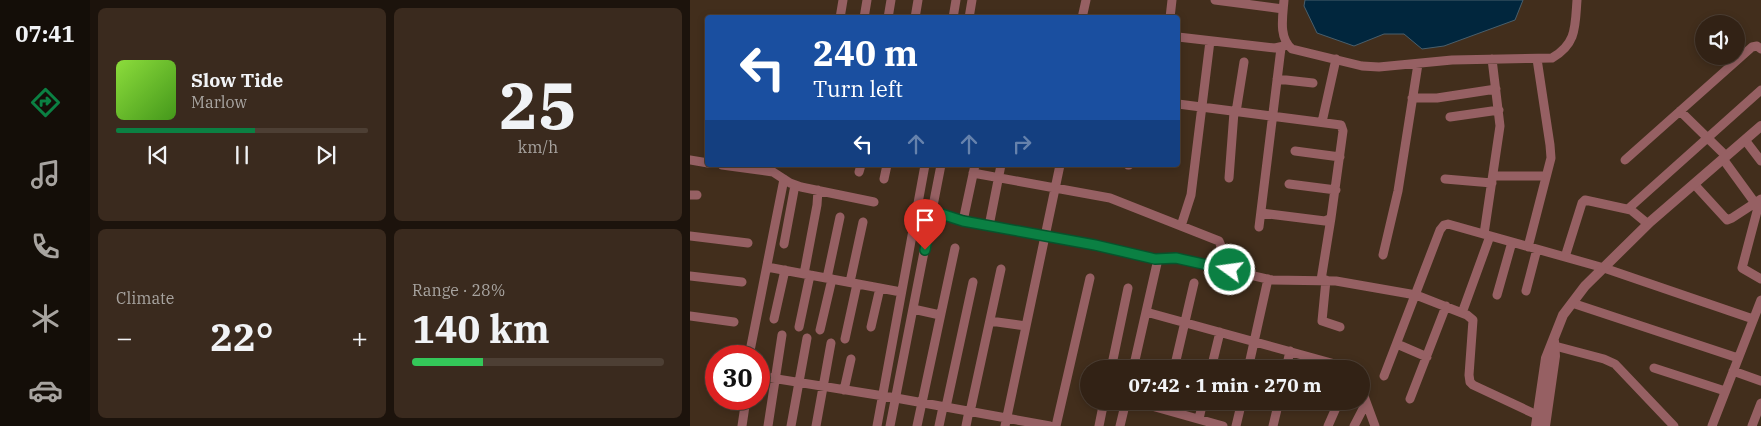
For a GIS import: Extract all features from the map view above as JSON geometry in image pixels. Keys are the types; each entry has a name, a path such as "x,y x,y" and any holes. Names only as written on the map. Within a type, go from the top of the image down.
{"street":[{"path":"840,15 843,0"},
{"path":"864,15 867,0"},
{"path":"888,15 891,0"},
{"path":"916,15 918,0"},
{"path":"954,15 956,0"},
{"path":"972,0 972,15"},
{"path":"1083,15 1086,0"},
{"path":"1170,15 1172,0"},
{"path":"1215,0 1284,4 1284,46 1277,79 1259,227"},
{"path":"1180,37 1284,46 1362,66 1379,67 1492,59 1552,58 1564,51 1570,42 1575,30 1577,0"},
{"path":"1181,226 1191,196 1210,41"},
{"path":"1625,160 1752,47 1757,46 1761,49"},
{"path":"1322,122 1336,59"},
{"path":"1462,313 1487,235 1492,179 1500,126 1492,59"},
{"path":"1528,246 1551,150 1536,59"},
{"path":"1229,178 1235,112 1244,62"},
{"path":"1383,255 1398,191 1418,64"},
{"path":"1277,79 1313,83"},
{"path":"1412,98 1437,98 1496,89"},
{"path":"1628,209 1761,90"},
{"path":"1180,104 1338,124 1342,128 1336,190 1323,280 1322,321 1340,327"},
{"path":"1450,117 1499,110"},
{"path":"1680,111 1708,138 1759,201"},
{"path":"1536,426 1546,358 1554,342 1563,315 1572,303 1585,286 1648,224 1761,126"},
{"path":"1745,140 1761,161"},
{"path":"1295,151 1340,157"},
{"path":"690,160 705,162"},
{"path":"737,167 773,172 795,185 874,202"},
{"path":"884,179 887,167"},
{"path":"877,426 925,167"},
{"path":"890,426 941,167"},
{"path":"989,226 1001,167"},
{"path":"1005,422 1060,167"},
{"path":"963,221 974,169 998,178 1110,198 1216,240 1221,243 1216,267"},
{"path":"1445,178 1492,179 1546,176"},
{"path":"751,345 784,179"},
{"path":"1289,184 1336,190"},
{"path":"1694,184 1727,220 1759,201"},
{"path":"784,244 795,185"},
{"path":"799,327 818,190"},
{"path":"1565,257 1583,200 1586,199 1628,209 1648,224"},
{"path":"1759,201 1742,268 1761,279"},
{"path":"918,206 963,221 1045,235 1158,259 1176,258 1268,279 1323,280 1416,295 1462,313 1473,320 1469,375 1470,382 1473,385 1537,415"},
{"path":"1260,213 1325,221 1331,218"},
{"path":"820,330 840,217"},
{"path":"845,339 863,222"},
{"path":"1384,376 1442,227 1448,224 1604,268 1753,319"},
{"path":"690,236 748,243"},
{"path":"1497,294 1512,242"},
{"path":"916,426 955,248"},
{"path":"1526,291 1537,249"},
{"path":"1135,360 1158,259"},
{"path":"767,267 901,292"},
{"path":"966,426 1001,269"},
{"path":"774,319 785,270"},
{"path":"690,276 742,282"},
{"path":"1056,426 1090,278"},
{"path":"1250,360 1268,279"},
{"path":"939,426 973,282"},
{"path":"1176,360 1194,283"},
{"path":"871,327 880,288"},
{"path":"1113,360 1128,288"},
{"path":"1712,426 1761,300"},
{"path":"1572,303 1738,358"},
{"path":"1410,398 1446,306"},
{"path":"913,309 940,315"},
{"path":"1146,312 1322,360"},
{"path":"690,316 734,322"},
{"path":"990,320 1026,326"},
{"path":"1213,360 1220,332"},
{"path":"768,426 782,335"},
{"path":"791,426 807,338"},
{"path":"1545,426 1554,342"},
{"path":"1554,342 1604,358 1615,364 1674,426"},
{"path":"816,426 831,343"},
{"path":"1397,344 1427,357"},
{"path":"1288,360 1290,351"},
{"path":"844,390 851,359"},
{"path":"1654,368 1725,391"},
{"path":"1733,371 1761,381"},
{"path":"770,378 945,407 1005,422 1050,426"},
{"path":"1752,426 1761,403"},
{"path":"742,426 744,410"},
{"path":"1099,426 1102,410"},
{"path":"1120,426 1124,410"},
{"path":"1176,410 1223,426"},
{"path":"1199,419 1201,410"},
{"path":"1236,426 1240,410"},
{"path":"1274,426 1277,410"},
{"path":"1328,426 1335,410"},
{"path":"1354,426 1362,410"},
{"path":"1369,410 1375,426"}],"water":[{"path":"1305,0 1523,0 1515,20 1444,46 1422,49 1404,34 1384,34 1354,46 1317,33 1304,6"}],"route":[{"path":"925,250 932,211 963,221 1045,235 1155,259 1176,258 1230,270"}]}
